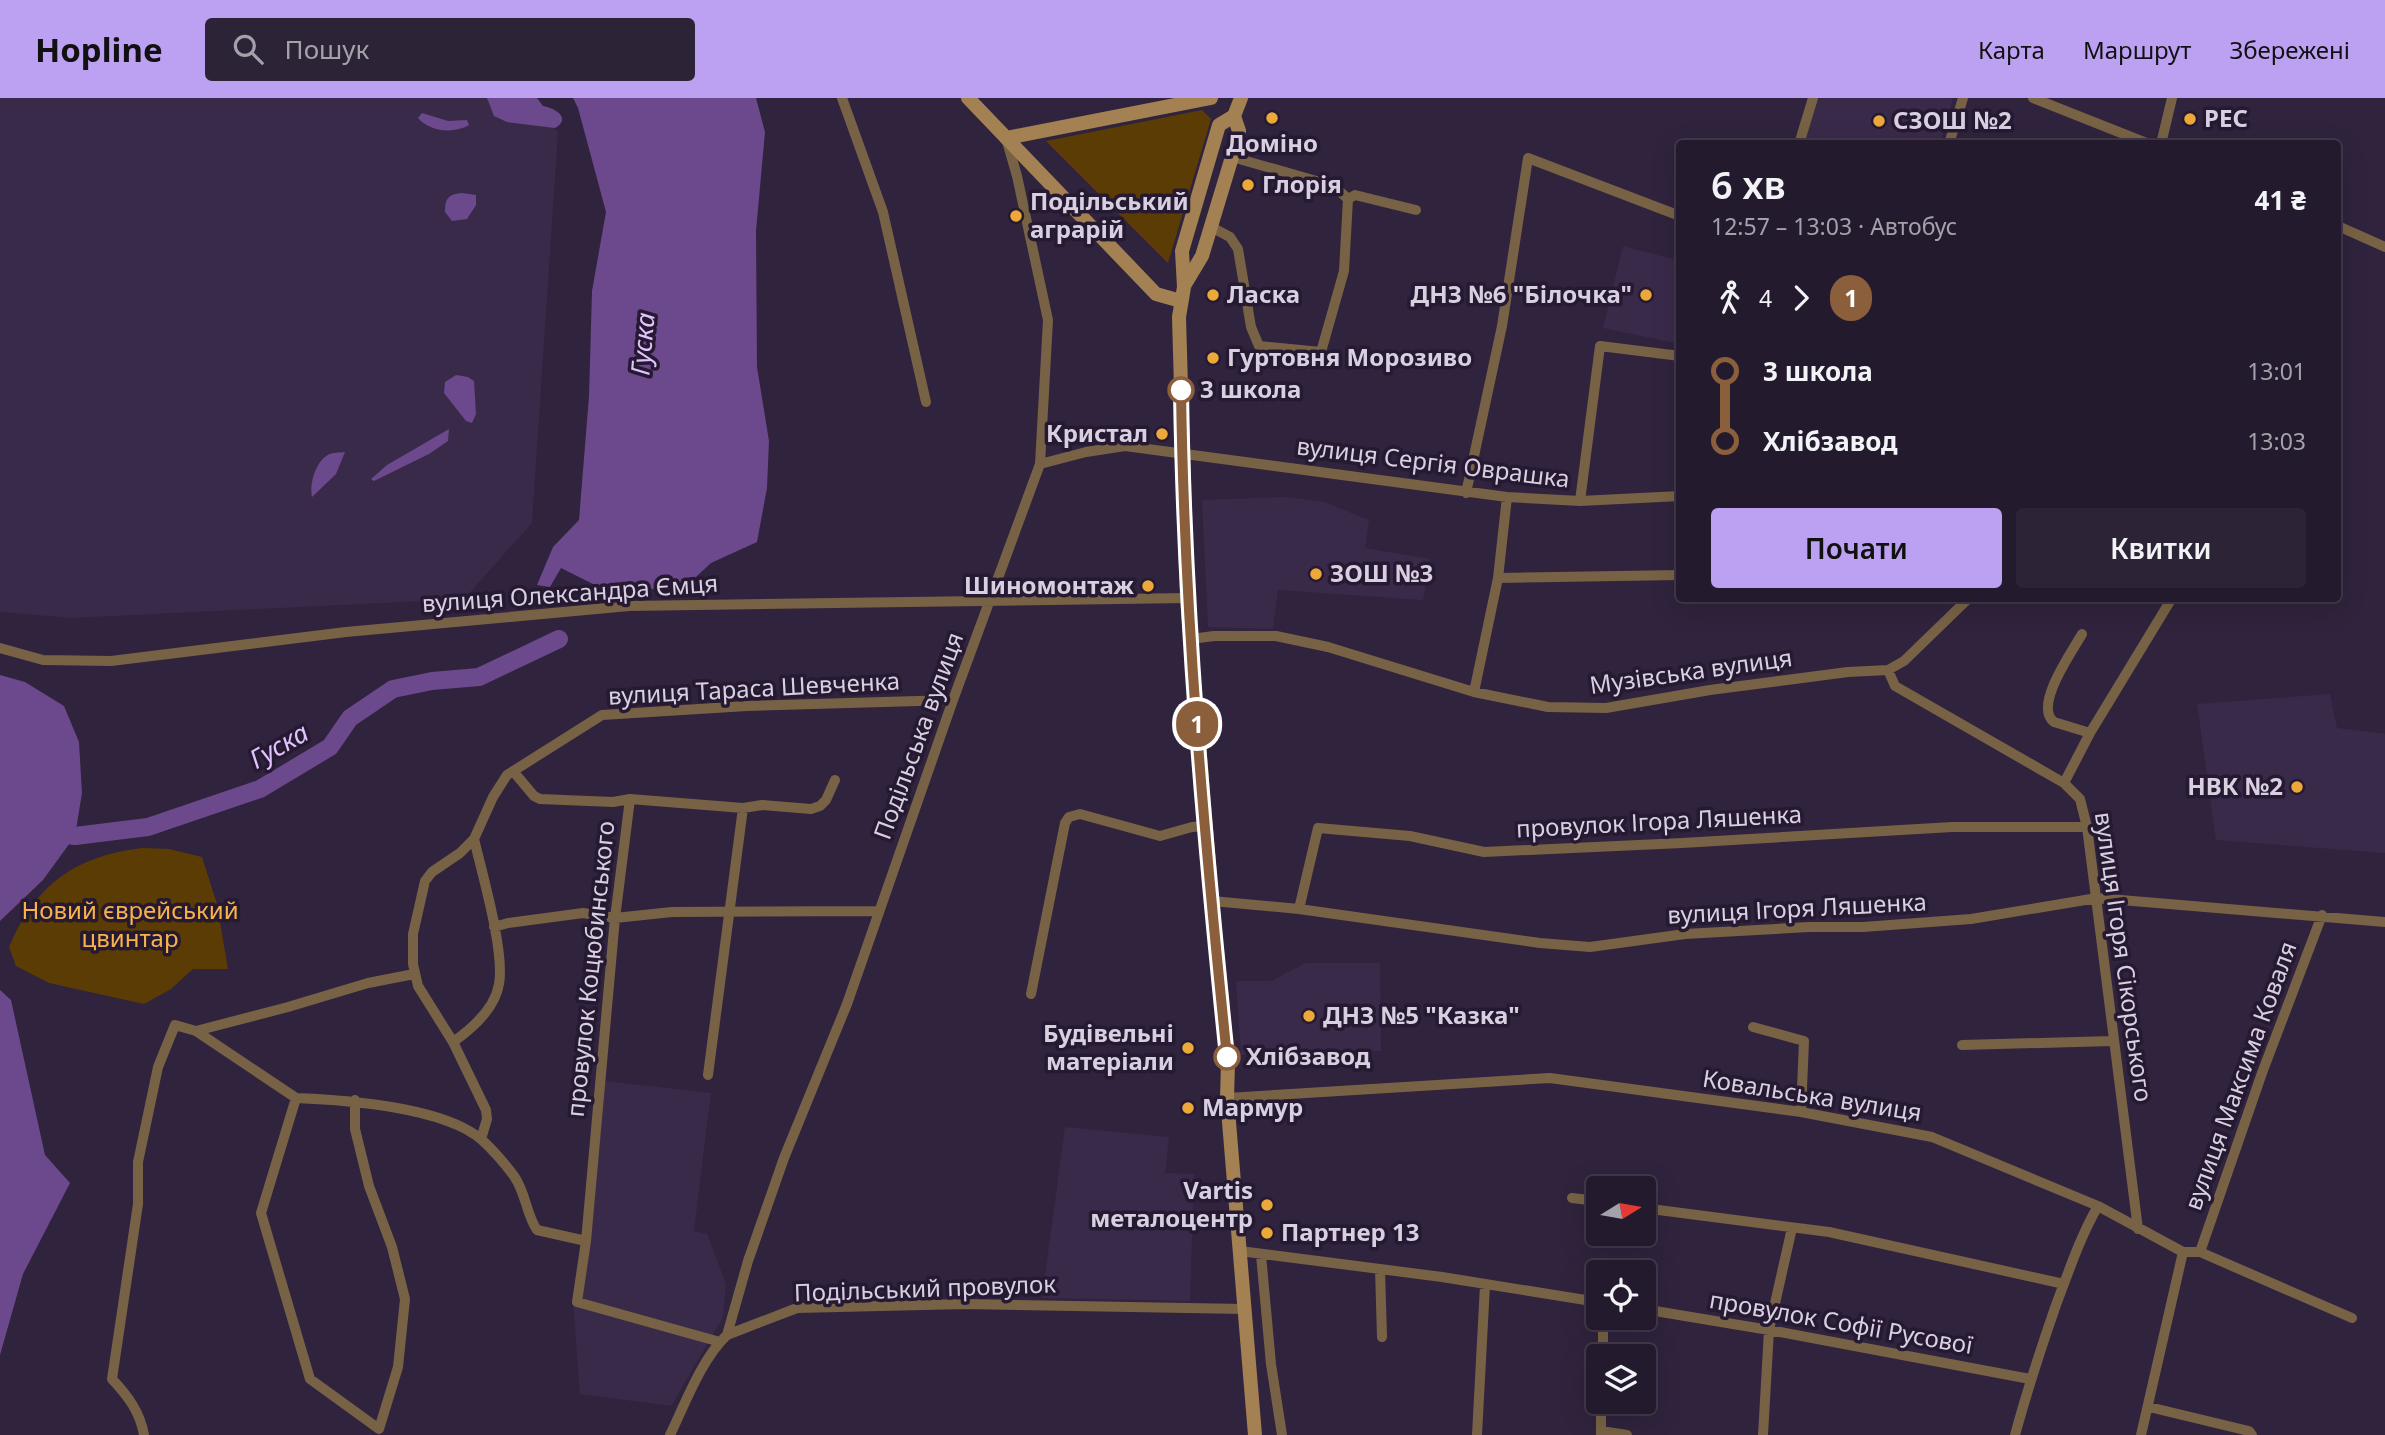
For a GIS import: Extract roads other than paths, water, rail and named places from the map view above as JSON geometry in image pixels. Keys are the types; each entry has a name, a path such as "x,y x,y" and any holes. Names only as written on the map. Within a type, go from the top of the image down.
{"main road":[{"path":"968,98 1156,294 1182,294"},
{"path":"1006,138 1211,98"},
{"path":"1182,294 1202,256 1231,157 1238,131 1234,116 1238,99"},
{"path":"1234,116 1219,125 1182,251 1179,317 1188,598 1205,826 1228,1063 1227,1098 1255,1435"}],"street":[{"path":"842,98 883,212 926,402"},
{"path":"1800,140 1813,98"},
{"path":"1950,140 1963,98"},
{"path":"2033,98 2139,140"},
{"path":"2162,140 2172,98"},
{"name":"Подільська вулиця","path":"724,1339 766,1209 847,1004 953,700 1040,464 1048,320 1017,176 1006,138"},
{"path":"1231,157 1334,186 1348,199"},
{"path":"1466,493 1502,326 1528,158 1676,214"},
{"path":"1348,199 1355,195 1416,210"},
{"path":"1210,227 1230,237 1238,249 1251,327 1259,346 1321,352 1344,271 1348,199"},
{"path":"2341,227 2385,247"},
{"path":"1580,501 1600,346 1676,356"},
{"name":"вулиця Сергія Оврашка","path":"1040,464 1086,452 1125,446 1507,497 1580,501 1676,496"},
{"path":"1474,692 1498,578 1507,497"},
{"path":"1498,578 1676,575"},
{"name":"вулиця Олександра Ємця","path":"0,648 43,660 111,661 346,632 629,606 1188,598"},
{"path":"1965,602 1904,661 1888,670 1895,686 2064,783 2170,602"},
{"path":"2081,635 2051,692 2047,712 2052,721 2091,733"},
{"name":"Музівська вулиця","path":"1191,639 1214,636 1276,636 1328,647 1474,692 1548,707 1606,708 1724,688 1848,672 1888,670"},
{"name":"вулиця Тараса Шевченка","path":"414,974 413,934 425,881 432,872 460,853 474,839 507,775 602,715 747,706 953,700"},
{"path":"513,771 534,796 540,799 613,802 630,799"},
{"name":"провулок Коцюбинського","path":"724,1339 577,1302 586,1241 615,918 630,799 743,808 762,805 816,808 826,800 835,780"},
{"name":"вулиця Ігоря Сікорського","path":"2064,783 2080,799 2087,827 2112,1041 2138,1229"},
{"path":"708,1075 743,808"},
{"path":"1031,994 1065,823 1069,817 1080,814 1160,836 1205,826"},
{"name":"провулок Ігора Ляшенка","path":"1299,909 1318,828 1410,836 1484,852 1952,827 2087,827"},
{"path":"453,1042 474,1026 497,991 500,966 474,839"},
{"name":"вулиця Ігоря Ляшенка","path":"1212,901 1299,909 1540,943 1590,947 1685,934 1809,927 1863,927 1971,919 2097,898 2385,922"},
{"path":"494,927 583,913 615,918 672,912 878,911"},
{"name":"вулиця Максима Коваля","path":"2200,1252 2262,1073 2322,915"},
{"path":"196,1031 344,989 414,974 423,995 453,1042 485,1110 487,1119 481,1139"},
{"path":"144,1435 142,1421 129,1397 112,1379 138,1204 138,1163 158,1067 176,1025 196,1031 296,1098 355,1100 443,1119 481,1139 519,1183 537,1230 586,1241"},
{"path":"1753,1027 1804,1041 1801,1112"},
{"path":"1962,1045 2112,1041"},
{"name":"Ковальська вулиця","path":"1227,1098 1550,1078 1801,1112 1932,1137 2098,1206 2183,1252 2200,1252 2352,1318"},
{"path":"296,1098 261,1213 310,1379 379,1429 398,1367 405,1299 392,1247 355,1129 355,1100"},
{"path":"1572,1198 1586,1200"},
{"path":"2015,1435 2030,1379 2082,1234 2098,1206"},
{"path":"1656,1210 1829,1232 2064,1284"},
{"path":"1763,1435 1769,1330 1792,1228"},
{"path":"1240,1251 1442,1277 1586,1300"},
{"path":"2141,1435 2183,1252"},
{"path":"1261,1255 1271,1364 1282,1435"},
{"path":"1380,1269 1382,1337"},
{"path":"1477,1435 1485,1285"},
{"name":"Подільський провулок","path":"724,1339 797,1308 966,1304 1244,1309"},
{"name":"провулок Софії Русової","path":"1656,1311 2030,1379"},
{"path":"670,1435 698,1380 724,1339"},
{"path":"2148,1407 2249,1432 2252,1435"},
{"path":"1601,1414 1601,1433 1627,1435"}],"water":[{"path":"487,98 537,98 543,106 560,114 562,121 555,128 507,122 494,116"},
{"path":"573,98 756,98 765,132 756,231 757,367 769,441 767,488 757,542 711,563 685,587 661,591 640,586 605,590 561,568 550,587 537,585 553,547 579,520 589,396 592,291 606,212"},
{"path":"422,113 448,121 467,120 469,125 456,130 435,129 418,118"},
{"path":"454,194 476,195 476,205 467,219 452,221 445,212 447,200"},
{"path":"456,375 474,381 476,414 472,423 466,421 444,393 445,382"},
{"path":"449,429 448,441 429,454 374,481 371,479 387,465"},
{"path":"345,452 336,474 312,497 313,480 320,462 330,454"},
{"path":"0,675 25,682 64,706 79,742 82,793 75,836 43,880 0,921"},
{"path":"0,990 11,1000 45,1155 70,1183 23,1274 0,1355"}],"waterway":[{"name":"Гуска","path":"52,833 75,836 148,827 260,789 330,747 350,718 393,689 432,681 479,677 559,639"}],"place":[{"name":"Доміно","path":"1272,118"},
{"name":"РЕС","path":"2190,119"},
{"name":"СЗОШ №2","path":"1879,121"},
{"name":"Глорія","path":"1248,185"},
{"name":"Подільський аграрій","path":"1016,216"},
{"name":"Ласка","path":"1213,295"},
{"name":"ДНЗ №6 \"Білочка\"","path":"1646,295"},
{"name":"Гуртовня Морозиво","path":"1213,358"},
{"name":"3 школа","path":"1181,390"},
{"name":"Кристал","path":"1162,434"},
{"name":"ЗОШ №3","path":"1316,574"},
{"name":"Шиномонтаж","path":"1148,586"},
{"name":"НВК №2","path":"2297,787"},
{"name":"ДНЗ №5 \"Казка\"","path":"1309,1016"},
{"name":"Будівельні матеріали","path":"1188,1048"},
{"name":"Хлібзавод","path":"1227,1057"},
{"name":"Мармур","path":"1188,1108"},
{"name":"Vartis металоцентр","path":"1267,1205"},
{"name":"Партнер 13","path":"1267,1233"}],"park label":[{"name":"Новий єврейський цвинтар","path":"130,925"}]}
